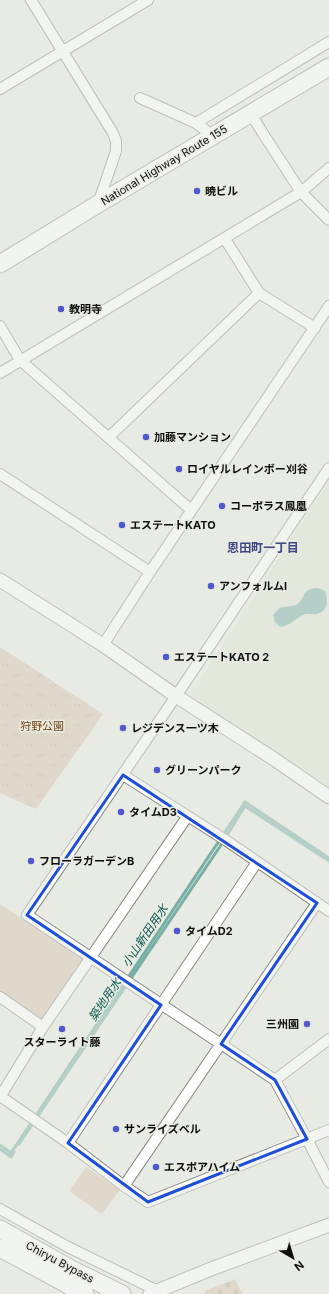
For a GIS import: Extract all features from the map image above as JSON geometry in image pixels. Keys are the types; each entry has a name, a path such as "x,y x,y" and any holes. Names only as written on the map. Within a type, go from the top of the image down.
{"highway":[{"name":"National Highway Route 155","path":"0,264 329,67"},
{"name":"Chiryu Bypass","path":"0,1229 64,1265 122,1294"},
{"name":"Chiryu Bypass","path":"0,1248 85,1294"}],"street":[{"path":"31,0 113,133 116,141 116,151 98,204"},
{"path":"0,89 148,0"},
{"path":"196,124 329,42"},
{"path":"140,98 196,124 213,136"},
{"path":"251,114 301,192 329,220"},
{"path":"0,373 301,192 329,168"},
{"path":"225,239 259,293 315,328"},
{"path":"109,437 259,293"},
{"path":"103,645 191,510 329,306"},
{"path":"0,326 20,360 191,510"},
{"path":"329,468 27,915 274,1080 329,1182"},
{"path":"0,474 150,572"},
{"path":"0,580 103,645 176,696 274,759 329,798"},
{"path":"123,774 223,839 329,911"},
{"path":"188,817 91,958 42,1026 0,1096 68,1143 124,1186 148,1202 329,1130"},
{"path":"68,1143 257,862"},
{"path":"124,1186 317,903"},
{"path":"0,997 42,1026"},
{"path":"274,1080 329,1038"},
{"path":"0,1209 68,1247 157,1293 211,1269 329,1225"},
{"path":"0,1256 72,1294"}],"highlighted area":[{"path":"123,775 317,903 221,1044 275,1080 307,1139 148,1202 68,1143 161,1005 27,915"}],"shaded area":[{"path":"329,481 329,789 190,695"}],"green space":[{"name":"狩野公園","path":"0,647 103,714 36,809 0,793"},
{"path":"0,904 83,959 41,1020 0,992"},
{"path":"86,1167 120,1190 102,1214 69,1191"},
{"path":"235,1279 243,1294 204,1294 207,1290"}],"water":[{"path":"318,588 325,591 326,594 327,604 324,610 317,614 305,614 290,624 280,627 275,622 273,615 279,609 282,607 296,605 308,590"}],"waterway":[{"name":"築地用水","path":"0,1145 11,1153 245,802 329,858"},
{"name":"築地用水","path":"19,1144 219,848 245,806 329,861"},
{"name":"築地用水","path":"0,1149 11,1157 14,1152"}],"place":[{"name":"暁ビル","path":"197,191"},
{"name":"教明寺","path":"61,309"},
{"name":"加藤マンション","path":"146,437"},
{"name":"ロイヤルレインボー刈谷","path":"179,469"},
{"name":"コーポラス鳳凰","path":"222,506"},
{"name":"エステートKATO","path":"122,525"},
{"name":"アンフォルムⅠ","path":"211,586"},
{"name":"エステートKATO 2","path":"166,657"},
{"name":"レジデンス一ツ木","path":"123,728"},
{"name":"グリーンパーク","path":"157,770"},
{"name":"タイムD3","path":"121,812"},
{"name":"フローラガーデンB","path":"31,861"},
{"name":"タイムD2","path":"177,931"},
{"name":"三州園","path":"307,1024"},
{"name":"スターライト藤","path":"62,1029"},
{"name":"サンライズベル","path":"116,1129"},
{"name":"エスポアハイム","path":"156,1167"}],"district":[{"name":"恩田町一丁目","path":"263,548"}],"water label":[{"name":"小山新田用水","path":"145,936"}]}
